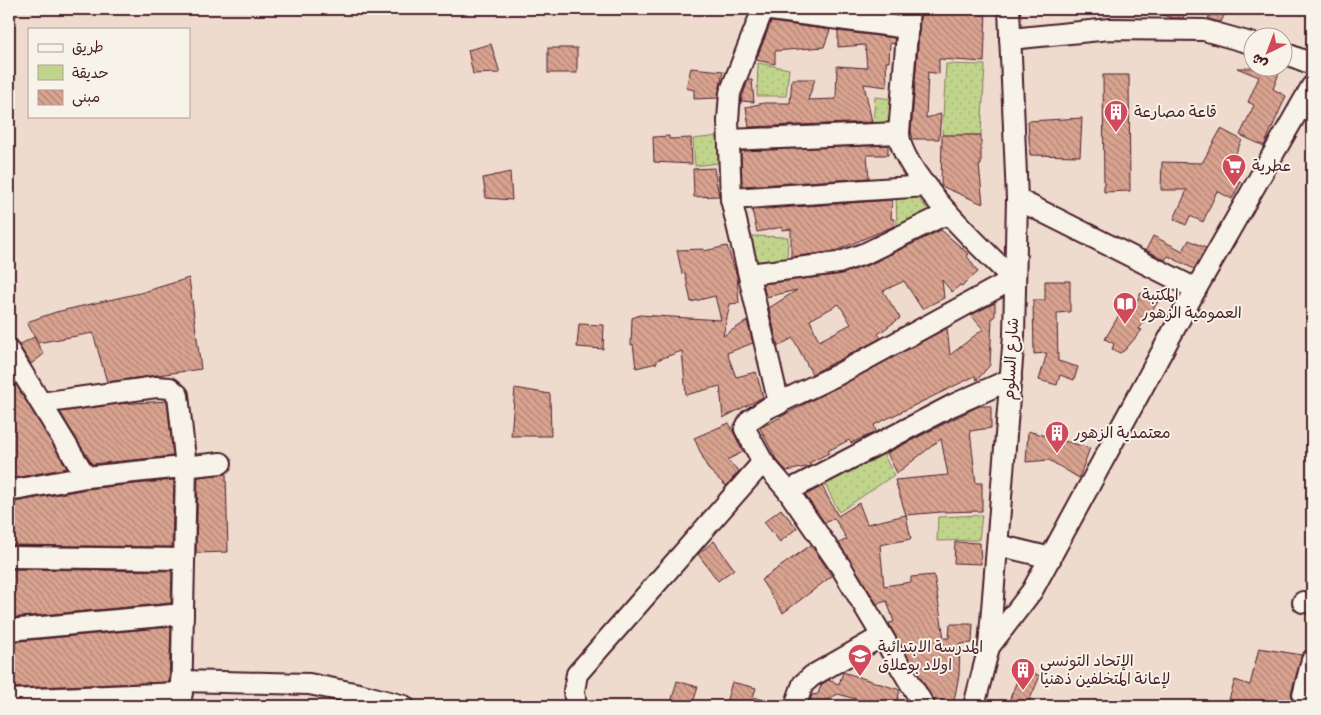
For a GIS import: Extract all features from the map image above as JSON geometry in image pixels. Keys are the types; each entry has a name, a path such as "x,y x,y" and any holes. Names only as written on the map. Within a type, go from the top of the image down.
{"street":[{"path":"779,404 732,199 729,140 730,92 763,9 908,18 899,133 900,143 907,159 948,213 1013,279 750,420 745,429 763,462 788,491 841,568 924,706"},
{"name":"شارع السلوم","path":"974,706 989,646 1011,379 1017,199 1009,9"},
{"path":"1010,39 1110,29 1204,30 1244,41"},
{"path":"1294,57 1312,64"},
{"path":"989,646 1005,628 1032,591 1196,289 1312,86"},
{"path":"729,140 899,133"},
{"path":"732,199 927,186"},
{"path":"1017,199 1196,289"},
{"path":"749,274 838,263 866,253 948,213"},
{"path":"9,351 86,477"},
{"path":"788,491 953,404 1011,379"},
{"path":"41,403 156,388 175,390 180,402 186,466 181,693"},
{"path":"576,706 574,691 577,674 763,462"},
{"path":"9,491 86,477 222,463"},
{"path":"998,545 1050,558"},
{"path":"9,557 184,559"},
{"path":"9,630 182,614"},
{"path":"795,706 803,684 812,676 882,636"},
{"path":"1312,660 1303,696 1312,701"},
{"path":"9,700 181,693 309,684 359,694 404,706"}],"green space":[{"path":"758,63 789,69 786,96 757,96"},
{"path":"946,64 985,65 981,135 942,135"},
{"path":"875,97 894,99 892,126 873,124"},
{"path":"719,136 718,163 695,166 693,139"},
{"path":"896,194 916,195 928,210 897,228"},
{"path":"752,236 788,237 787,260 752,268"},
{"path":"880,447 894,475 839,512 822,478"},
{"path":"982,515 979,540 937,541 938,517"}],"building":[{"path":"852,9 891,9 891,14"},
{"path":"921,9 986,9 984,62 939,59 939,74 928,72 926,118 941,114 939,139 913,139 911,132"},
{"path":"1151,9 1186,9 1183,18 1172,18 1151,11"},
{"path":"1212,9 1227,9 1221,22 1208,19"},
{"path":"771,22 830,30 824,47 775,51 775,64 756,60"},
{"path":"838,31 895,38 894,44 890,43 889,62 886,62 887,87 864,84 872,122 749,127 746,107 764,103 790,103 792,79 815,79 808,100 836,99 837,66 867,68 865,45 838,47"},
{"path":"491,44 500,73 473,74 468,50"},
{"path":"548,48 577,48 577,73 548,73"},
{"path":"691,68 723,71 718,98 694,99 694,90 686,88"},
{"name":"قاعة مصارعة","path":"1103,75 1129,75 1130,191 1104,192"},
{"path":"1259,78 1277,78 1273,89 1286,96 1264,146 1240,135 1254,105 1248,102"},
{"path":"748,80 752,80 754,102 741,101"},
{"path":"1082,118 1080,156 1030,155 1028,121"},
{"path":"1221,129 1242,140 1232,161 1235,163 1229,176 1241,182 1232,199 1217,191 1203,222 1190,216 1186,225 1174,219 1187,190 1161,190 1162,162 1202,163"},
{"path":"942,135 981,135 981,165 979,165 983,204 941,186"},
{"path":"669,136 669,139 691,138 692,164 654,162 653,137"},
{"path":"888,145 888,155 867,155 869,178 742,186 741,151"},
{"path":"714,168 719,196 694,197 693,169"},
{"path":"510,172 512,200 486,198 483,178"},
{"path":"892,200 891,219 894,219 894,226 835,251 791,257 791,229 782,230 782,227 757,232 752,210"},
{"path":"941,230 969,254 967,256 978,272 952,292 942,280 944,298 922,309 904,281 883,291 900,318 878,334 881,338 812,374 793,338 778,346 769,308 797,290 766,297 763,284 842,274 871,264","holes":["839,304 851,324 819,341 810,320"]},
{"path":"1153,236 1183,251 1189,240 1206,248 1194,269 1168,256 1165,260 1146,250"},
{"path":"727,246 737,276 739,303 730,304 723,336 747,321 753,343 727,353 736,377 756,372 763,397 723,418 720,386 686,395 682,351 657,360 657,363 636,368 633,344 631,345 632,318 640,315 721,320 715,296 691,302 685,273 682,274 677,250 704,249 704,251"},
{"path":"189,278 201,369 107,382 93,333 37,343 44,354 31,364 19,345 34,337 37,342 27,322 56,312 140,293"},
{"path":"1045,281 1070,281 1070,312 1057,313 1058,361 1078,367 1074,380 1060,375 1057,385 1039,380 1047,353 1034,354 1033,300 1045,300"},
{"name":"المكتبة العمومية الزهور","path":"1141,293 1158,302 1139,329 1142,330 1125,350 1120,353 1112,349 1114,344 1105,339 1119,315 1127,319"},
{"path":"995,303 995,316 992,318 990,365 977,380 975,376 874,425 876,432 851,443 849,440 809,463 811,466 787,471 776,459 760,428 947,328 950,355 983,329 971,315"},
{"path":"579,324 604,325 603,349 577,347"},
{"path":"9,373 67,468 9,479"},
{"path":"515,388 550,394 551,436 511,436"},
{"path":"167,401 173,456 92,464 60,412 118,404"},
{"path":"979,406 991,406 991,428 970,431 976,483 982,483 982,511 906,515 895,480 948,475 941,439 897,473 887,453"},
{"path":"729,423 743,452 727,460 739,471 726,486 708,469 694,438"},
{"name":"معتمدية الزهور","path":"1028,431 1090,448 1079,478 1049,460 1026,462"},
{"path":"226,474 228,552 196,553 198,477"},
{"path":"174,480 172,547 9,545 9,503 87,489"},
{"path":"822,486 838,516 859,503 867,524 906,515 911,539 880,545 884,586 911,582 911,577 934,575 944,638 949,638 950,624 973,624 972,643 960,644 959,675 953,706 936,706 892,630 889,623 894,622 887,601 877,604 839,543 847,539 834,518 825,523 805,495"},
{"path":"781,509 797,528 780,542 764,522"},
{"path":"714,541 734,569 718,581 698,554"},
{"path":"955,542 980,543 981,564 954,563"},
{"path":"811,545 832,576 783,613 761,580"},
{"path":"9,569 172,571 171,603 9,618"},
{"path":"171,627 169,682 9,688 9,642"},
{"path":"1259,648 1302,655 1291,693 1292,700 1297,706 1227,706 1235,680 1250,685"},
{"name":"الإتحاد التونسي لإعانة المتخلفين ذهنيا","path":"1022,668 1040,676 1027,706 1007,706"},
{"name":"المدرسة الابتدائية اولاد بوعلاق","path":"843,672 900,690 896,706 880,706 838,694 828,699 826,706 808,706 812,695 818,694 821,685 828,680 839,684"},
{"path":"677,681 698,687 692,706 670,706"},
{"path":"732,682 756,688 753,697 775,703 774,706 725,706"}],"place":[{"name":"قاعة مصارعة","path":"1116,133"},
{"name":"عطرية","path":"1234,187"},
{"name":"المكتبة العمومية الزهور","path":"1125,325"},
{"name":"معتمدية الزهور","path":"1057,454"},
{"name":"المدرسة الابتدائية اولاد بوعلاق","path":"860,677"},
{"name":"الإتحاد التونسي لإعانة المتخلفين ذهنيا","path":"1023,691"}]}
